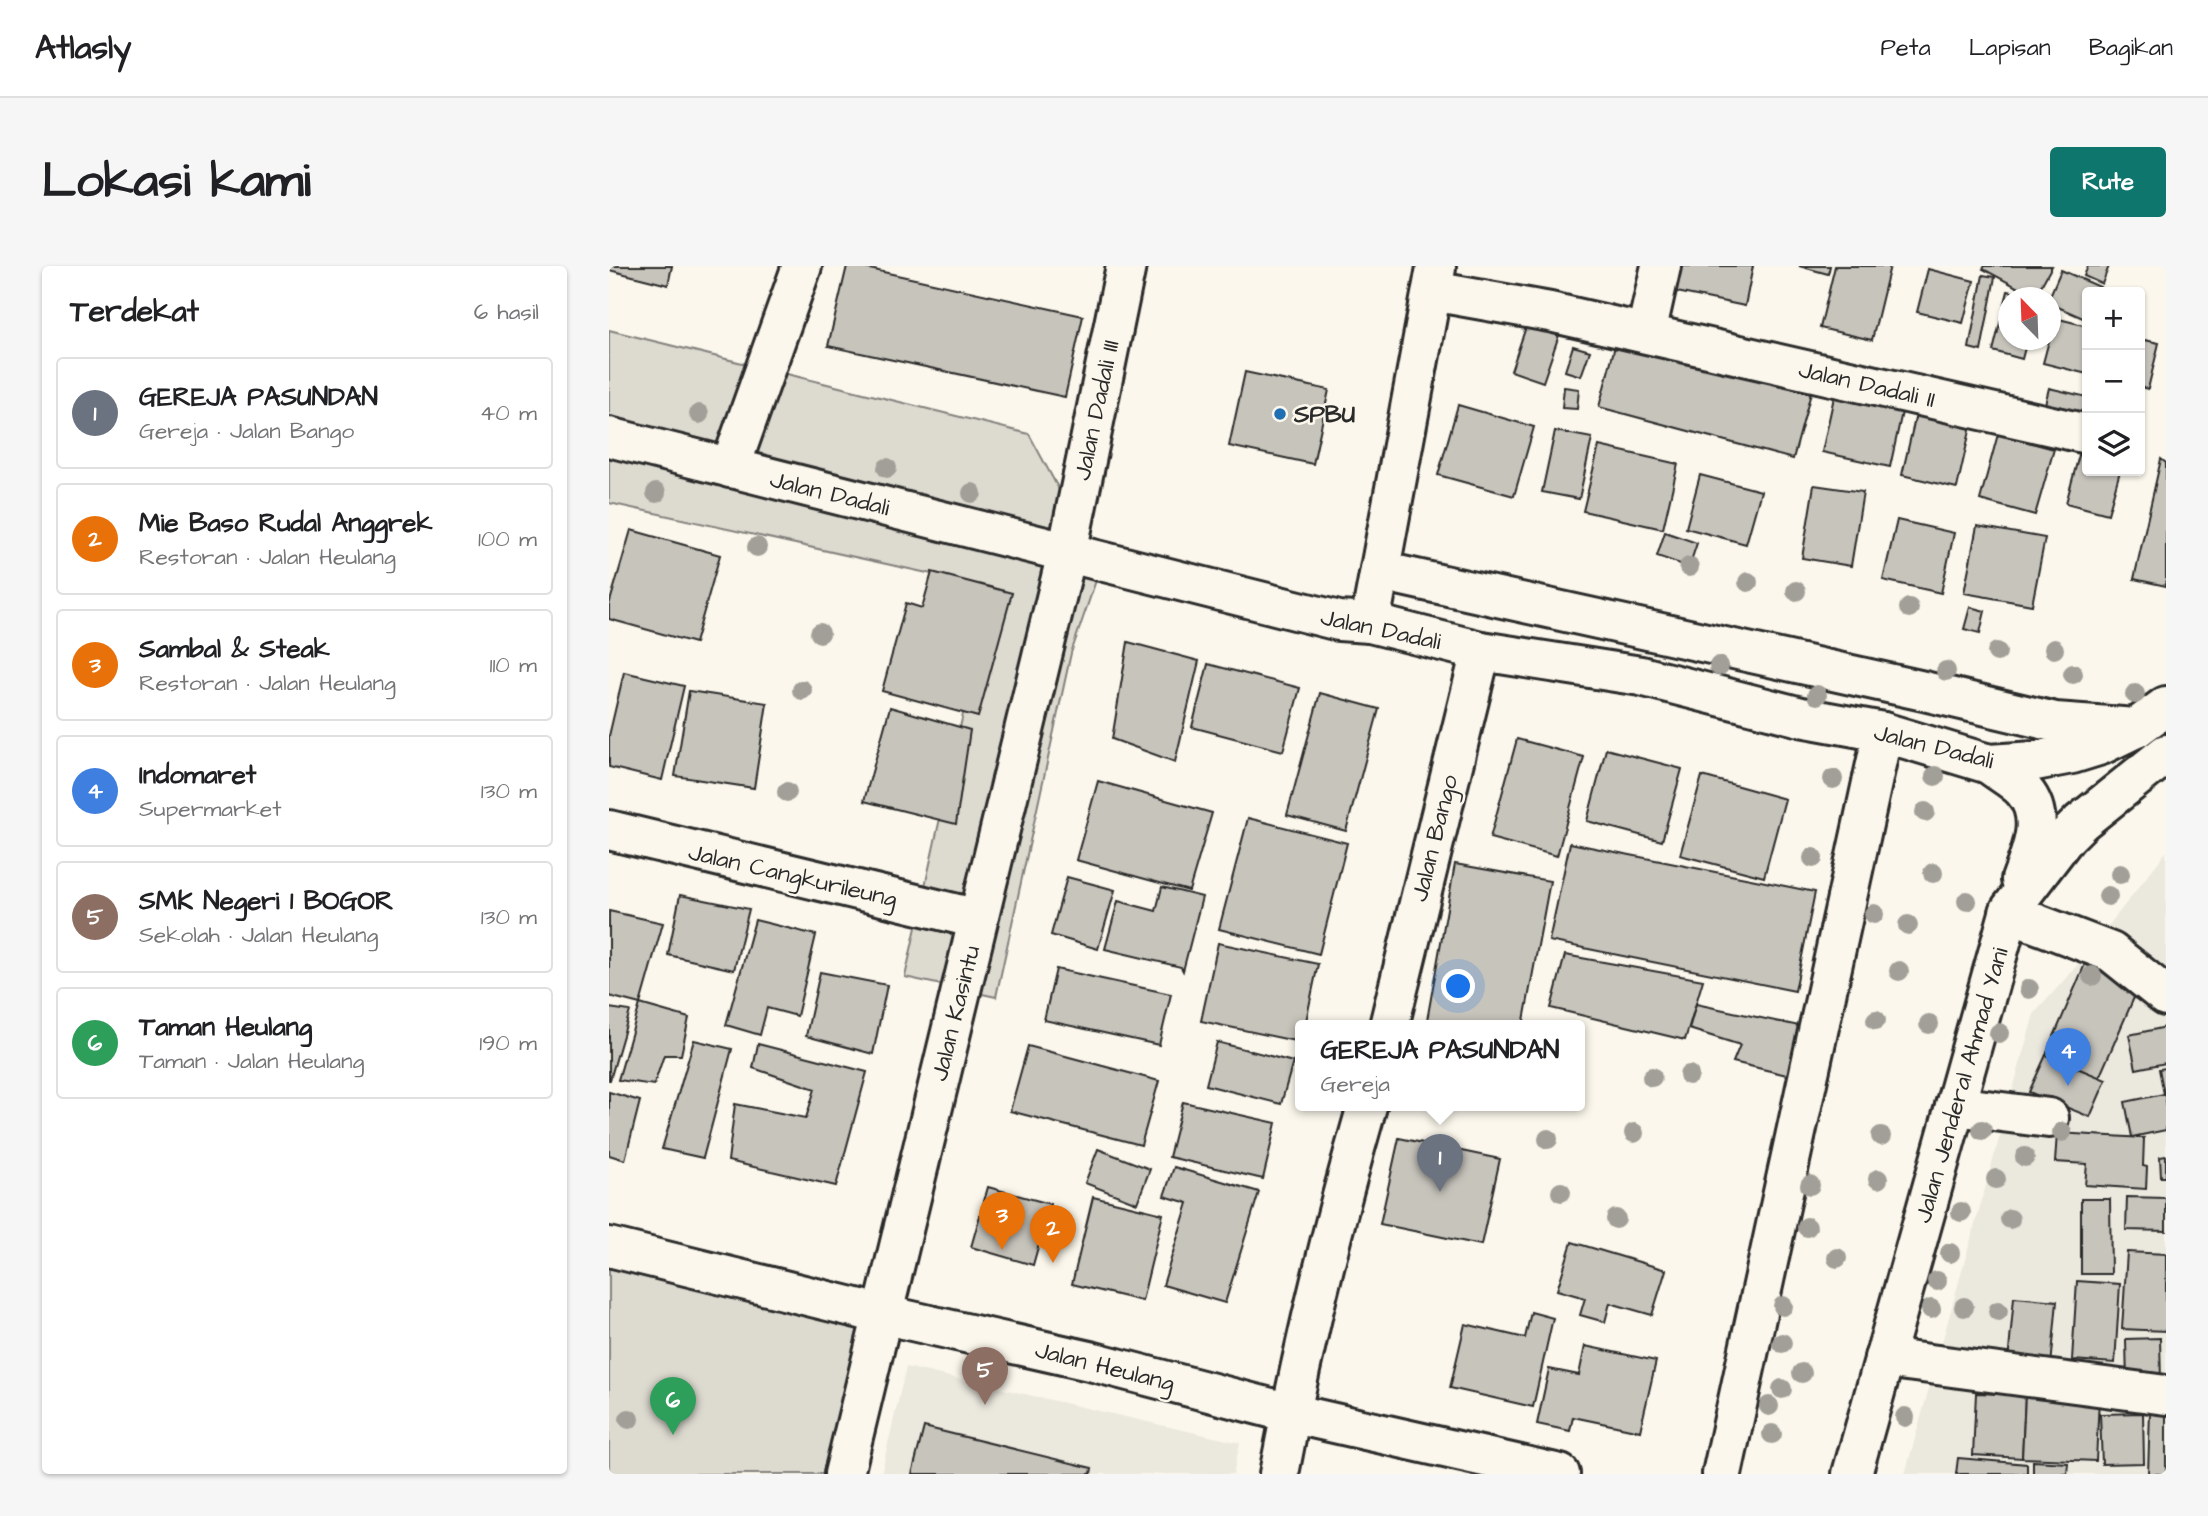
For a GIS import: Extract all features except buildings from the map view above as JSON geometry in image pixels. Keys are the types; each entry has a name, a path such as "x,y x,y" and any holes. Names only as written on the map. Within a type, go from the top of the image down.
{"street":[{"path":"730,468 802,266"},
{"name":"Jalan Dadali III","path":"1067,553 1126,266"},
{"path":"1646,333 1661,266"},
{"name":"Jalan Dadali II","path":"1370,623 1434,278 1550,312 2082,433"},
{"name":"Jalan Dadali","path":"609,437 1339,621 1370,623 1481,651 1641,676 1801,717 1884,732 1989,764 2035,761 2072,754 2101,744 2151,718"},
{"name":"Jalan Kasintu","path":"844,1474 1067,553"},
{"path":"1380,571 2055,722 2151,718"},
{"path":"1637,629 1641,676"},
{"name":"Jalan Bango","path":"1390,1020 1481,651"},
{"path":"1801,717 1807,665"},
{"path":"1923,744 1924,691"},
{"path":"1722,1474 1884,732"},
{"name":"Jalan Jenderal Ahmad Yani","path":"1852,1474 2010,911 2066,836 2166,754"},
{"path":"1989,764 2024,790 2032,803 2036,821 2036,835 2010,911 2111,953 2166,996"},
{"name":"Jalan Cangkurileung","path":"609,830 978,919"},
{"path":"1955,1106 2049,1118"},
{"path":"1279,1474 1333,1223 1366,1111"},
{"name":"Jalan Heulang","path":"609,1247 881,1314 1094,1362 1290,1413 1560,1474"},
{"path":"1884,1358 2166,1395"}],"shaded area":[{"path":"609,330 1029,434 1098,562 1102,563 1071,653 996,997 905,977 991,587 609,503"},
{"path":"2166,852 2166,1474 1905,1474 2034,1014 2080,962"},
{"path":"609,1245 902,1315 861,1474 609,1474"},
{"path":"906,1367 1240,1443 1233,1474 881,1474"}],"place":[{"name":"SPBU","path":"1280,414"},
{"name":"Indomaret","path":"2068,1086"},
{"name":"GEREJA PASUNDAN","path":"1440,1192"},
{"name":"Sambal & Steak","path":"1002,1250"},
{"name":"Mie Baso Rudal Anggrek","path":"1053,1263"},
{"name":"SMK Negeri 1 BOGOR","path":"985,1405"},
{"name":"Taman Heulang","path":"673,1435"}]}
